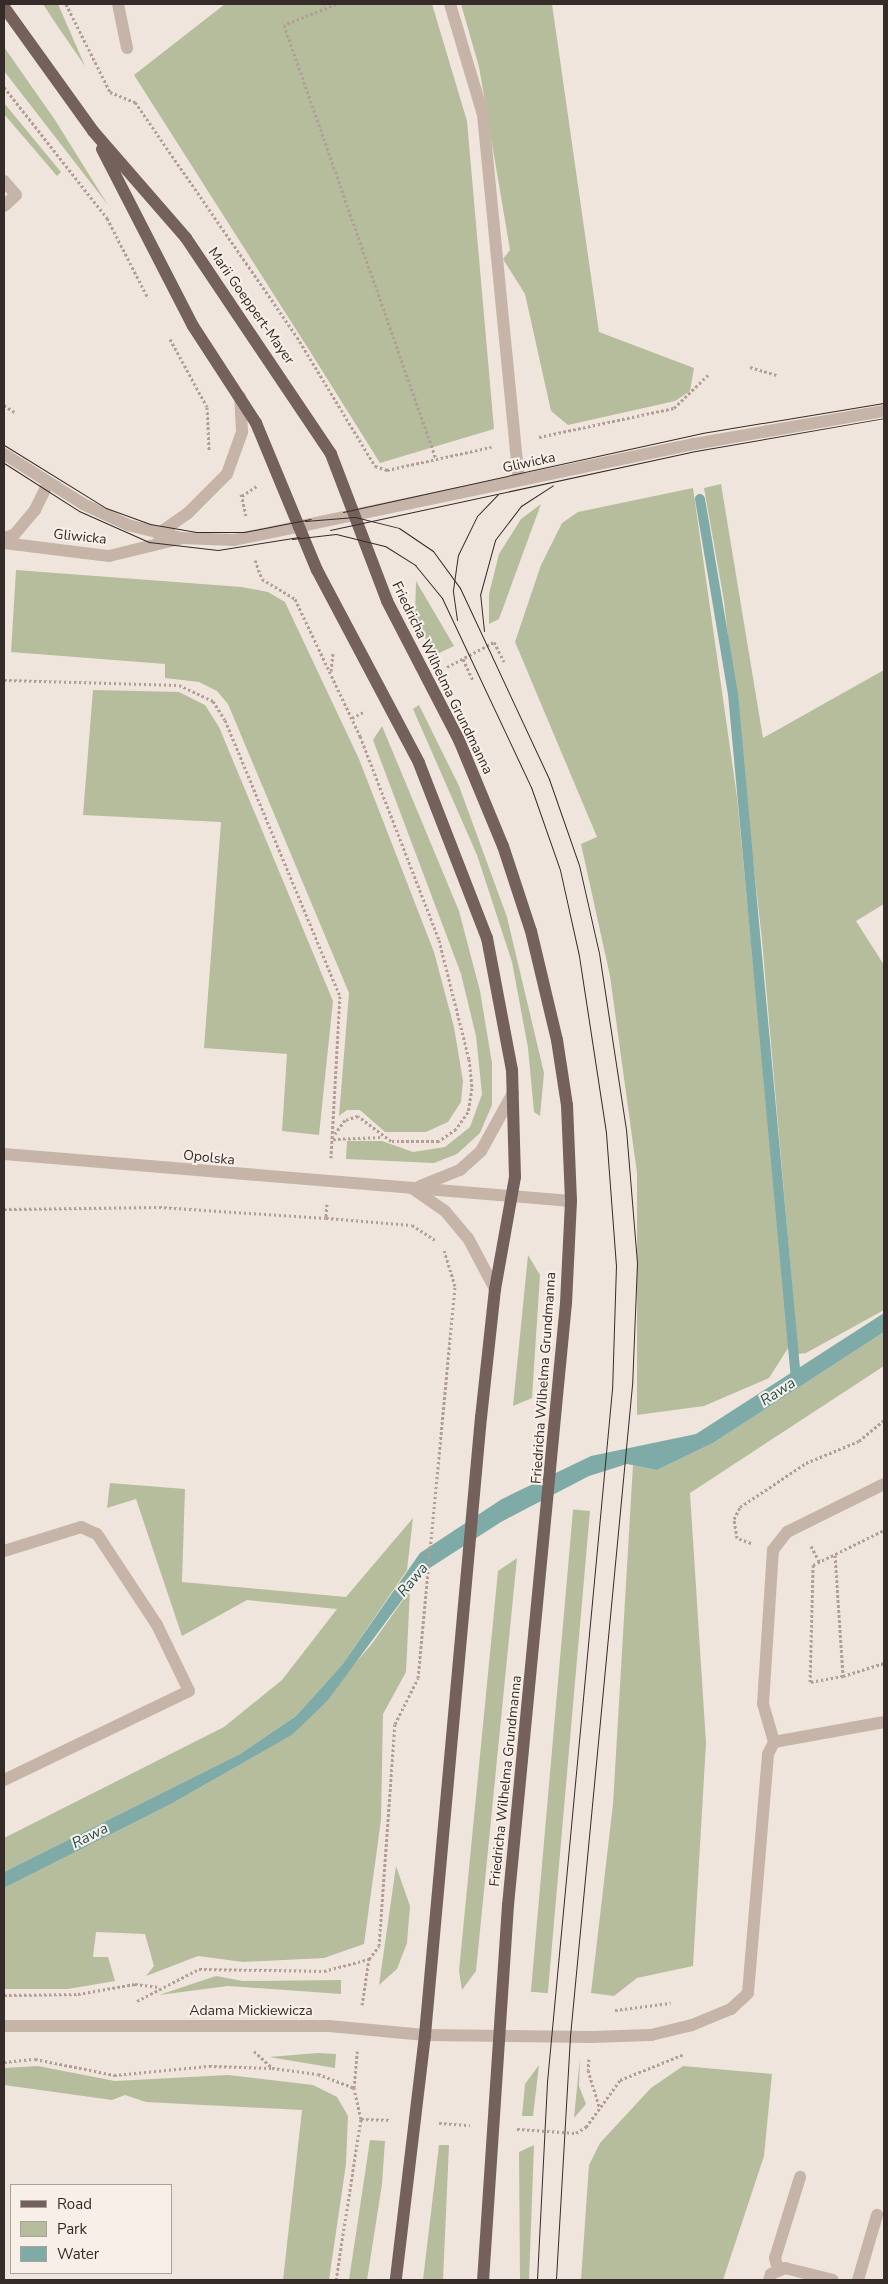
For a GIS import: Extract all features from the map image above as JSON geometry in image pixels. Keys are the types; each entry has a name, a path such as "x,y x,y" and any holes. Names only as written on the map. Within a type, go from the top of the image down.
{"main road":[{"name":"Marii Goeppert-Mayer","path":"4,7 93,131 186,238 289,385 331,454 355,517"},
{"name":"Marii Goeppert-Mayer","path":"93,131 194,326 240,397 269,448 300,529"},
{"name":"Friedricha Wilhelma Grundmanna","path":"355,517 395,620 466,756 520,895 558,1040 567,1105 571,1201 560,1388 498,2035 483,2280"},
{"path":"300,529 404,731 472,892 495,971 513,1093 512,1195 495,1289 481,1417 425,2035 396,2280"}],"street":[{"path":"118,4 127,48"},
{"path":"450,4 483,115 513,443 519,480"},
{"path":"4,181 16,195 4,206"},
{"path":"158,534 188,513 226,474 242,432 240,397"},
{"name":"Gliwicka","path":"4,454 48,483 128,525 158,534 181,538 234,540 300,529 519,480 884,410"},
{"path":"4,538 14,535 35,510 48,483"},
{"name":"Gliwicka","path":"4,543 109,556 181,538"},
{"name":"Opolska","path":"412,1188 460,1170 490,1140 513,1093"},
{"name":"Opolska","path":"4,1154 571,1201"},
{"path":"412,1188 445,1211 468,1238 495,1289"},
{"path":"884,1484 787,1532 773,1550 764,1704 774,1742 884,1722"},
{"path":"4,1551 80,1527 97,1534 157,1625 189,1692 4,1780"},
{"name":"Adama Mickiewicza","path":"4,2026 358,2029 425,2035 651,2035 712,2018 748,1993 768,1754 774,1742"},
{"path":"778,2269 775,2258 800,2177"},
{"path":"858,2280 877,2215"},
{"path":"769,2280 778,2269 796,2268 833,2280"}],"path":[{"path":"66,4 110,92 135,102 297,337 375,466 387,470 674,408 710,373"},
{"path":"336,4 284,25 436,458"},
{"path":"4,87 107,218 154,308"},
{"path":"167,334 207,407 209,450"},
{"path":"750,367 777,376"},
{"path":"4,405 16,413"},
{"path":"241,496 260,484"},
{"path":"257,568 264,581 283,587 295,598 352,718 439,940 463,1024 472,1088 463,1120 432,1143 407,1144 383,1137 333,1138"},
{"path":"441,671 494,642 504,662"},
{"path":"463,659 473,680"},
{"path":"4,680 179,686 213,701 225,720 340,996 331,1158"},
{"path":"333,1138 341,1124 354,1116 383,1137"},
{"path":"326,1218 327,1205"},
{"path":"4,1209 159,1207 412,1225 436,1240 446,1253 454,1286 424,1609 416,1683 396,1724 379,1946 368,1959 358,2029 354,2088 361,2119 336,2280"},
{"path":"773,1550 737,1538 734,1519 740,1507 806,1463 859,1441 884,1420"},
{"path":"884,1530 813,1565 810,1682 842,1676 884,1663"},
{"path":"835,1555 842,1676"},
{"path":"4,1995 78,1994 134,1984 160,1987 199,1969 218,1967 324,1971 368,1959"},
{"path":"361,2119 414,2120 576,2133 586,2127 620,2080 692,2052"},
{"path":"4,2062 35,2059 114,2075 209,2066 272,2068 318,2074 354,2088"}],"green space":[{"path":"43,4 58,4 85,66 56,24"},
{"path":"225,4 432,4 467,121 494,429 380,463 134,75"},
{"path":"461,4 552,4 599,332 694,368 690,391 675,401 568,425 551,411 525,294 503,259 510,250 479,67"},
{"path":"4,47 55,120 108,205 4,71"},
{"path":"4,103 61,172 57,176 4,114"},
{"path":"721,484 763,738 884,670 884,904 856,921 884,965 884,1310 806,1353 798,1354 762,940 724,601 704,488"},
{"path":"693,488 737,797 790,1345 769,1378 704,1406 637,1415 637,1173 610,976 581,844 597,837 515,642 541,565 562,523 578,512"},
{"path":"541,504 499,619 489,624 489,594 499,554 521,519"},
{"path":"16,570 242,587 268,592 285,602 359,759 434,952 454,1027 463,1081 461,1102 448,1122 426,1132 385,1132 360,1110 347,1110 339,1116 349,993 228,704 217,691 199,682 165,678 165,664 11,652"},
{"path":"416,581 454,646 433,656 415,613"},
{"path":"93,690 179,692 205,705 219,727 333,1001 319,1135 282,1131 287,1054 204,1048 221,822 83,815"},
{"path":"419,705 459,786 507,917 544,1073 540,1116 534,1112 528,1048 512,962 477,855 413,709"},
{"path":"382,726 459,911 480,991 492,1063 492,1105 480,1133 457,1154 434,1163 346,1159 347,1141 382,1141 413,1152 445,1147 470,1127 482,1094 476,1036 461,974 373,740"},
{"path":"528,1255 540,1275 532,1398 513,1406"},
{"path":"884,1332 884,1366 690,1493 706,1743 693,1966 637,1978 614,1996 591,1993 613,1804 633,1465 657,1470 713,1443"},
{"path":"110,1483 185,1489 182,1582 346,1597 413,1518 407,1570 342,1665 296,1716 240,1754 4,1872 4,1838 224,1727 282,1680 337,1609 247,1600 182,1636 136,1499 107,1508"},
{"path":"573,1510 590,1511 548,1993 531,1992"},
{"path":"517,1558 476,1971 462,1990 459,1971 498,1571"},
{"path":"410,1590 406,1672 383,1714 381,1820 364,1944 324,1958 243,1962 198,1956 146,1976 154,1966 145,1934 96,1932 93,1957 108,1957 115,1981 68,1989 4,1989 4,1888 171,1804 292,1735 371,1645"},
{"path":"396,1866 410,1906 407,1943 397,1969 379,1985"},
{"path":"216,1976 243,1981 341,1980 341,1994 228,1986 159,1995"},
{"path":"318,2053 336,2054 335,2068 269,2057"},
{"path":"580,2057 579,2086 586,2104 574,2118"},
{"path":"539,2065 533,2116 522,2116 525,2084"},
{"path":"38,2066 115,2081 228,2075 313,2085 337,2097 348,2116 346,2164 329,2280 283,2280 302,2110 146,2102 125,2095 112,2100 4,2085 4,2068"},
{"path":"683,2066 772,2074 764,2156 723,2280 581,2280 589,2165 600,2143 651,2088"},
{"path":"370,2140 385,2141 382,2184 367,2280 349,2280"},
{"path":"439,2145 449,2145 443,2280 423,2280"},
{"path":"534,2145 529,2280 520,2280 519,2152"}],"water":[{"name":"Rawa","path":"884,1313 884,1332 713,1443 657,1470 627,1464 589,1476 501,1522 422,1573 328,1700 292,1735 171,1804 4,1888 4,1872 240,1754 296,1716 342,1665 420,1553 502,1499 591,1456 696,1434"}],"waterway":[{"name":"Rawa","path":"700,499 733,694 796,1380"}],"tram line":[{"path":"343,512 702,433 884,403"},
{"path":"330,530 690,452 884,418"},
{"path":"4,445 106,508 150,524 196,532 244,532 311,519"},
{"path":"4,463 79,511 149,542 218,550 299,537"},
{"path":"484,631 480,595 495,540 521,506 553,485"},
{"path":"457,620 453,590 458,555 477,516 498,494"},
{"path":"305,521 355,517 399,528 433,551 460,588 549,779 579,865 599,953 626,1129 637,1263 632,1385 570,2036 556,2280"},
{"path":"292,539 336,534 385,546 415,565 442,598 531,787 560,870 579,956 606,1133 616,1265 612,1389 547,2082 537,2280"}]}
